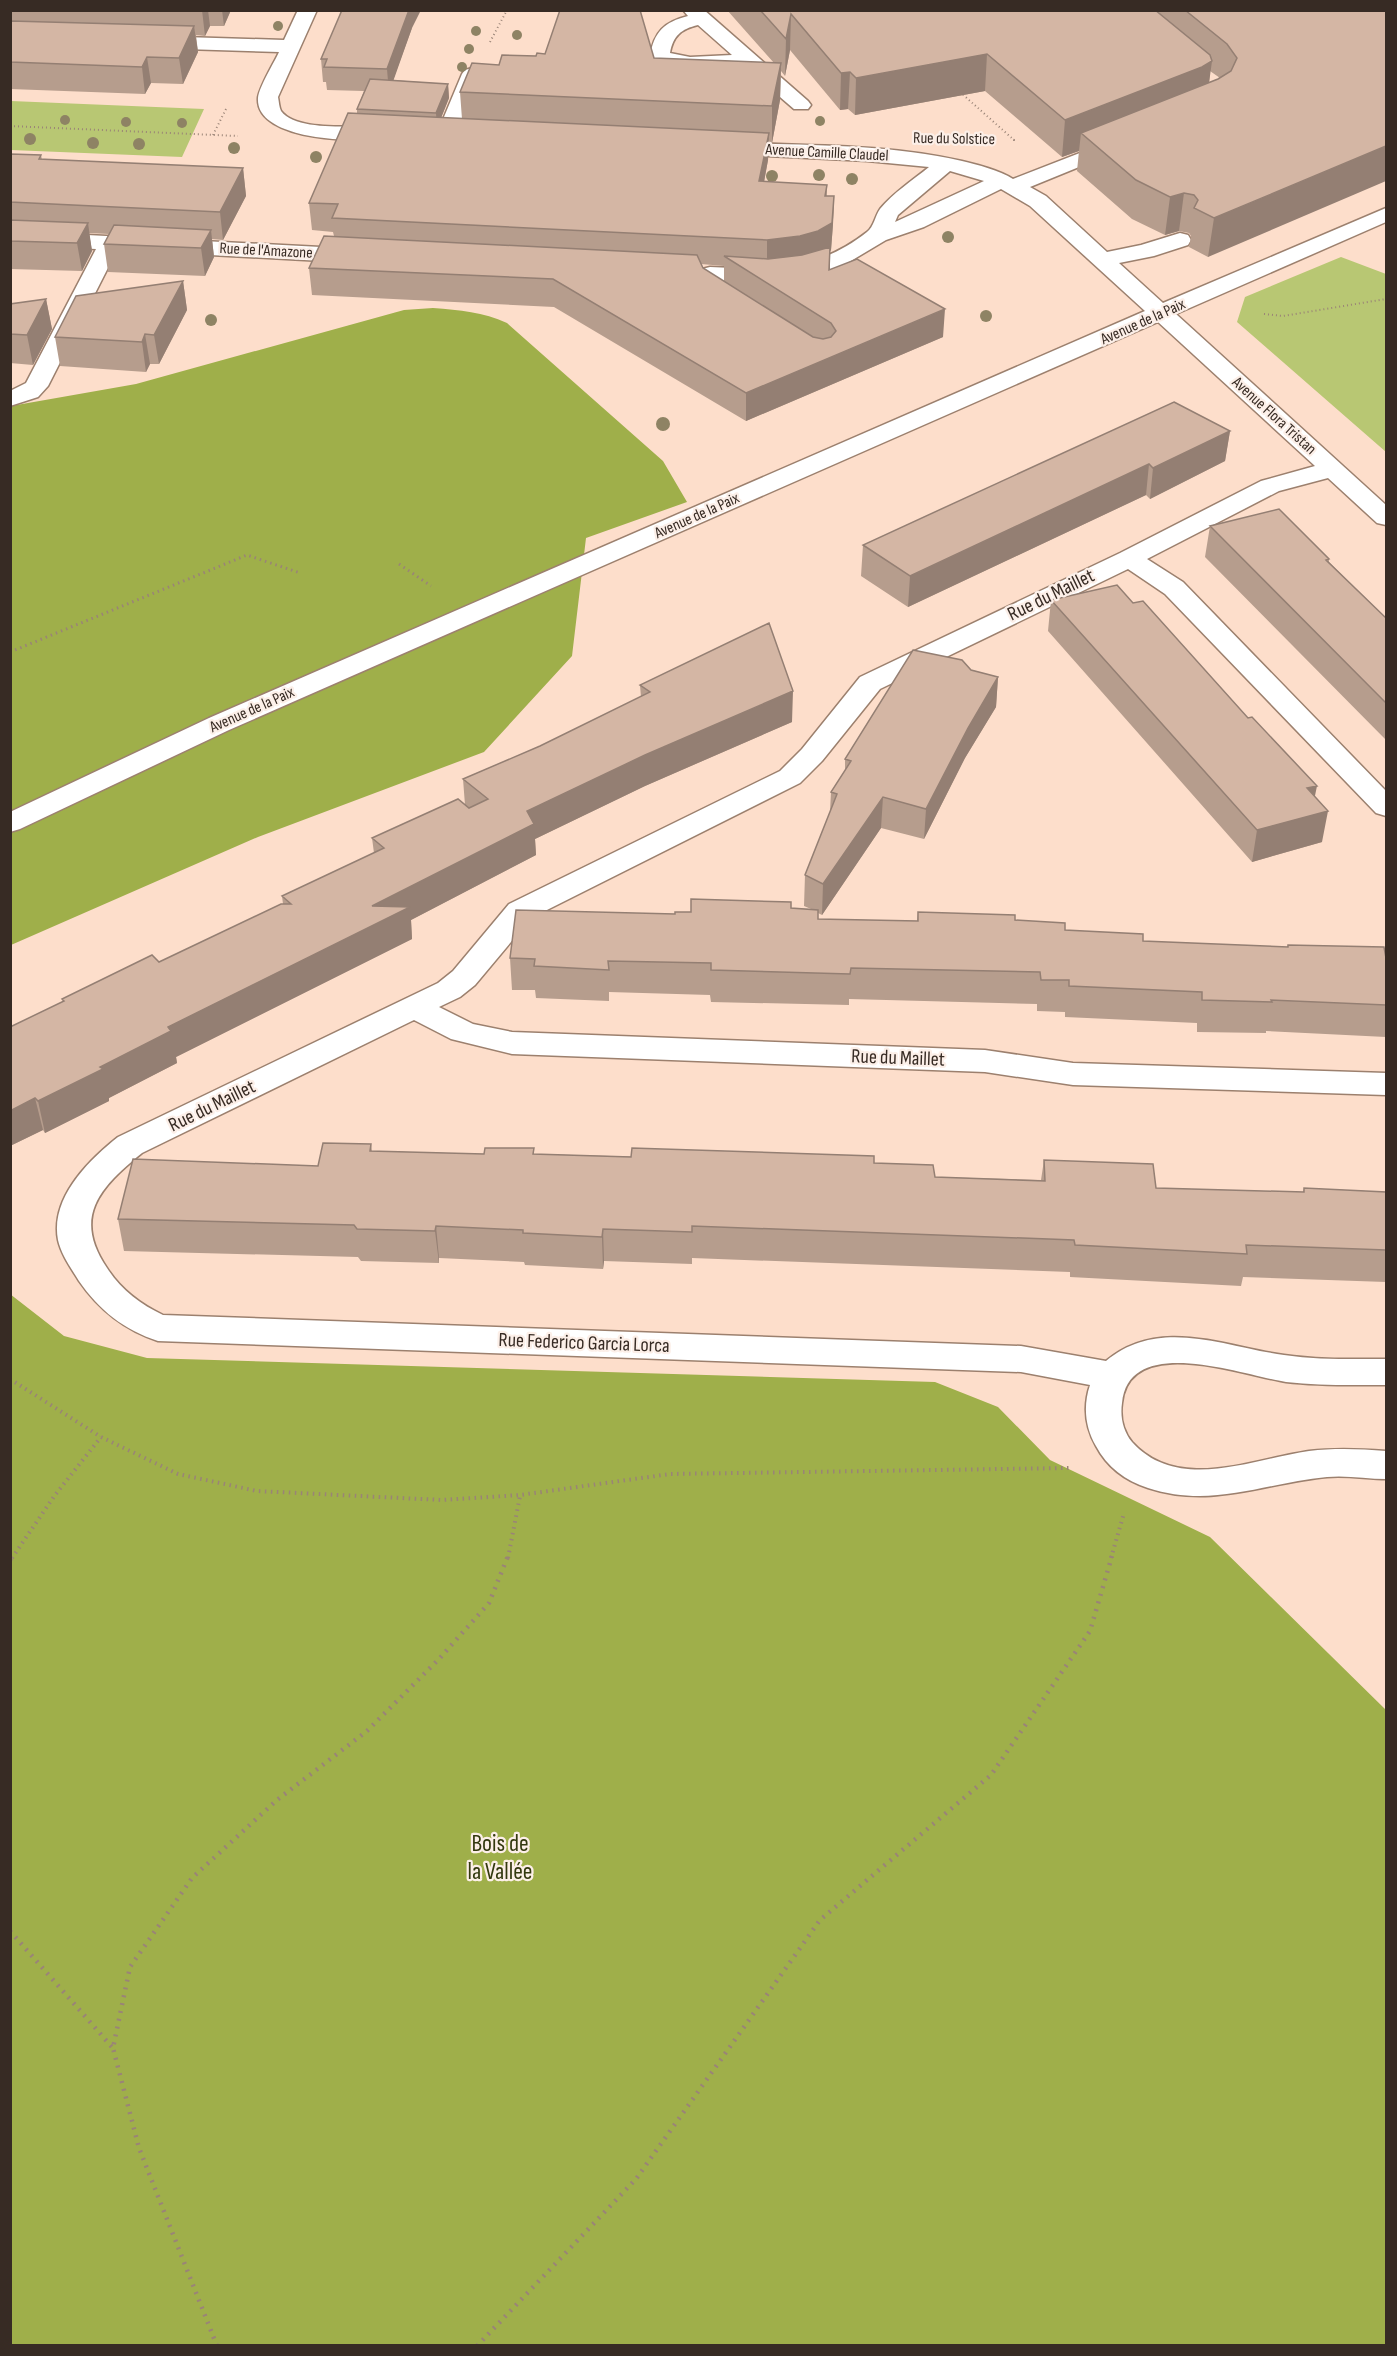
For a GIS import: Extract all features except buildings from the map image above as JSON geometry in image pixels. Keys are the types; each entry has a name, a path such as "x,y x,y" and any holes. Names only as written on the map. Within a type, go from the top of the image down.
{"street":[{"path":"308,10 268,97 266,106 275,119 288,126 307,130 470,137"},
{"path":"748,59 724,63 700,63 665,60 660,56 668,31 676,24 697,15 748,59 801,105"},
{"path":"128,42 291,46"},
{"path":"447,136 472,74"},
{"path":"686,272 714,283 801,273 826,266 878,235 916,222 1008,183 1139,135"},
{"name":"Avenue Camille Claudel","path":"708,147 894,156 972,169 1008,183 1038,201 1163,314"},
{"path":"878,235 889,212 946,163"},
{"name":"Avenue de la Paix","path":"10,823 219,724 1163,314 1386,214"},
{"name":"Rue de l'Amazone","path":"10,238 380,257"},
{"path":"1102,260 1146,251 1180,240"},
{"path":"10,399 30,392 36,386 110,243"},
{"name":"Avenue Flora Tristan","path":"1163,314 1386,518"},
{"name":"Rue du Maillet","path":"83,1259 74,1235 76,1214 88,1187 117,1155 130,1145 449,990 464,978 520,911 790,777 806,763 839,718 870,683 1129,558 1270,486 1333,469"},
{"path":"1129,558 1174,588 1192,605 1386,807"},
{"name":"Rue du Maillet","path":"417,1007 442,1024 461,1033 512,1043 985,1061 1040,1071 1108,1076 1386,1084"},
{"name":"Rue Federico Garcia Lorca","path":"83,1259 104,1292 130,1315 158,1328 1021,1359 1113,1376"},
{"path":"1386,1372 1282,1368 1212,1352 1170,1350 1140,1356 1113,1376 1104,1399 1102,1412 1105,1426 1115,1447 1137,1467 1157,1478 1223,1484 1329,1463 1386,1465"}],"path":[{"name":"Rue du Solstice","path":"959,91 1014,140 1002,139"},
{"path":"1260,314 1284,316 1386,299"},
{"path":"10,652 247,555 300,573"},
{"path":"399,564 429,585"},
{"path":"10,1379 101,1437 178,1474 257,1491 442,1500 520,1495 670,1474 1137,1467 1090,1631 991,1775 820,1920 636,2179 477,2346"},
{"path":"10,1560 55,1495 101,1437"},
{"path":"217,2346 139,2148 113,2048 130,1967 192,1878 277,1800 368,1731 439,1659 489,1603 509,1554 520,1495"},
{"path":"10,1931 113,2048"}],"green space":[{"path":"11,101 204,109 182,157 11,150"},
{"path":"1341,257 1386,274 1386,452 1237,322 1245,297"},
{"path":"433,308 480,314 507,323 663,461 687,502 586,538 572,656 484,752 258,837 11,945 11,406 136,384 404,310"},
{"name":"Bois de la Vallée","path":"10,1294 64,1336 147,1358 935,1382 998,1407 1050,1460 1210,1537 1386,1710 1386,2345 11,2345"}]}
